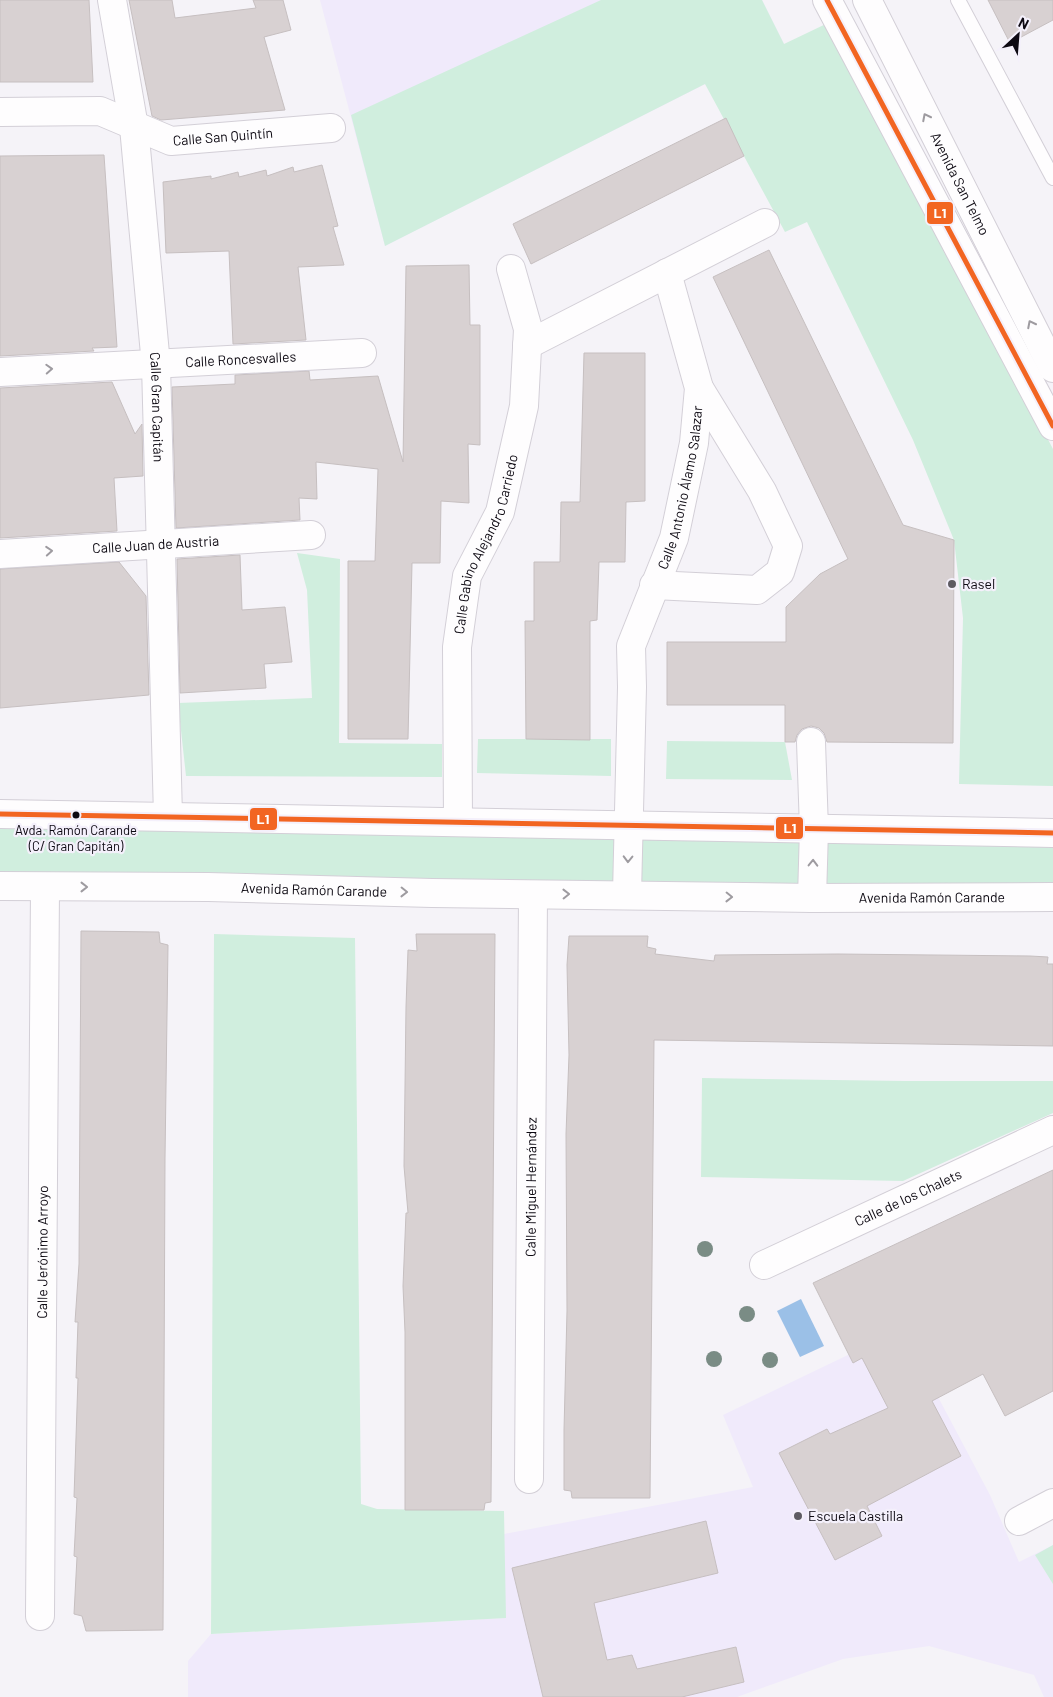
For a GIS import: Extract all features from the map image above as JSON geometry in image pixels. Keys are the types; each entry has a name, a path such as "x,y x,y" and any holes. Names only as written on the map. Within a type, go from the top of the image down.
{"street":[{"name":"Calle Gran Capitán","path":"112,0 134,127 156,365 168,816"},
{"path":"827,0 1053,426"},
{"path":"847,0 846,7 885,87 886,109"},
{"name":"Avenida San Telmo","path":"867,0 1053,368"},
{"name":"Calle San Quintín","path":"0,112 100,111 134,127 171,141 331,128"},
{"path":"527,345 765,223"},
{"name":"Calle Gabino Alejandro Carriedo","path":"458,822 457,647 467,576 500,512 524,406 528,329 511,269"},
{"name":"Calle Antonio Álamo Salazar","path":"654,585 757,590 780,572 788,546 762,491 699,388 667,273"},
{"name":"Calle Roncesvalles","path":"0,372 362,354"},
{"name":"Calle Antonio Álamo Salazar","path":"628,825 632,687 631,646 674,538 694,443 699,388"},
{"name":"Calle Juan de Austria","path":"0,554 311,534"},
{"path":"811,742 814,828 812,898"},
{"path":"0,814 1053,833"},
{"path":"627,894 628,825"},
{"name":"Avenida Ramón Carande","path":"0,886 208,887 533,895 627,894 812,898 1053,897"},
{"name":"Calle Jerónimo Arroyo","path":"40,1616 45,887"},
{"name":"Calle Miguel Hernández","path":"529,1479 533,895"},
{"name":"Calle de los Chalets","path":"764,1265 1053,1130"},
{"path":"1019,1521 1053,1503"}],"lane":[{"path":"958,0 1053,178"}],"shaded area":[{"path":"320,0 762,0 784,44 385,246"},
{"name":"Escuela Castilla","path":"902,1329 990,1495 1019,1562 1053,1545 1053,1697 1044,1697 1034,1675 929,1646 843,1659 737,1697 188,1697 188,1661 211,1634 505,1618 504,1534 753,1487 723,1415"}],"green space":[{"path":"601,0 762,0 784,44 830,22 1053,449 1053,786 959,784 963,618 954,540 913,440 807,222 785,232 705,84 385,246 351,115"},
{"path":"297,553 340,559 339,743 442,744 442,777 186,776 178,703 312,698 307,590"},
{"path":"478,739 611,739 611,776 477,773"},
{"path":"667,741 785,742 792,780 666,779"},
{"path":"0,818 1053,833 1053,897 0,886"},
{"path":"214,934 355,938 361,1504 377,1509 504,1511 506,1618 211,1634"},
{"path":"702,1078 1053,1081 1053,1113 903,1181 701,1177"},
{"path":"1053,1545 1053,1584 1035,1555"}],"water":[{"path":"801,1299 824,1346 800,1357 777,1311"}],"building":[{"path":"0,0 89,0 93,82 0,82"},
{"path":"129,0 172,0 175,18 256,8 253,0 283,0 291,30 264,37 285,110 161,120 152,116"},
{"path":"988,0 1053,0 1053,20 1010,43"},
{"path":"726,118 744,156 531,264 513,224"},
{"path":"104,155 117,347 92,348 94,351 0,356 0,156"},
{"path":"322,165 338,226 333,227 344,265 298,267 306,340 233,344 229,251 166,253 163,182 211,176 211,179 238,172 239,177 266,170 267,176 293,167 294,172"},
{"path":"769,250 903,525 954,540 953,743 827,742 824,733 819,728 811,726 802,729 797,735 795,742 785,742 785,705 667,705 667,642 786,642 786,607 820,574 848,559 713,277"},
{"path":"469,265 470,325 480,325 480,445 468,444 469,503 441,501 440,563 412,563 408,739 348,739 348,561 375,561 378,469 316,462 317,499 299,498 300,520 176,528 172,387 235,384 235,375 309,371 310,380 378,376 403,462 406,266"},
{"path":"584,353 645,353 645,501 626,502 625,562 599,562 597,620 590,621 590,740 526,739 525,621 534,621 534,562 560,562 561,502 580,502"},
{"path":"112,382 135,434 142,424 143,476 114,478 117,531 0,538 0,388"},
{"path":"240,555 242,610 285,607 292,662 264,664 266,688 180,693 177,559"},
{"path":"119,562 146,596 149,695 0,708 0,569"},
{"path":"81,931 159,932 160,943 168,945 163,1630 86,1631 82,1616 74,1614 77,1557 74,1556 77,1498 74,1497 78,1322 75,1322 79,1264"},
{"path":"416,934 495,934 491,1502 485,1503 484,1510 405,1510 405,1332 403,1286 406,1213 408,1213 404,1166 406,1007 408,950 417,951"},
{"path":"569,936 648,936 647,947 656,949 655,954 714,961 715,955 838,954 1030,956 1048,957 1047,964 1053,964 1053,1046 654,1040 650,1498 572,1498 571,1491 564,1490 567,1311 566,1134 569,1055 567,965"},
{"path":"1053,1170 1053,1391 1005,1416 983,1374 932,1401 961,1456 867,1506 882,1536 835,1560 779,1453 827,1429 830,1434 888,1408 862,1358 853,1363 813,1283"},
{"path":"706,1521 718,1573 594,1603 607,1660 632,1655 637,1669 736,1647 744,1682 682,1697 543,1697 512,1568"}],"transit line":[{"name":"L1","path":"827,0 1053,426"},
{"name":"L1","path":"0,814 1053,833"}],"place":[{"name":"Rasel","path":"952,584"},
{"name":"Avda. Ramón Carande (C/ Gran Capitán)","path":"76,815"},
{"name":"Escuela Castilla","path":"798,1516"}]}
